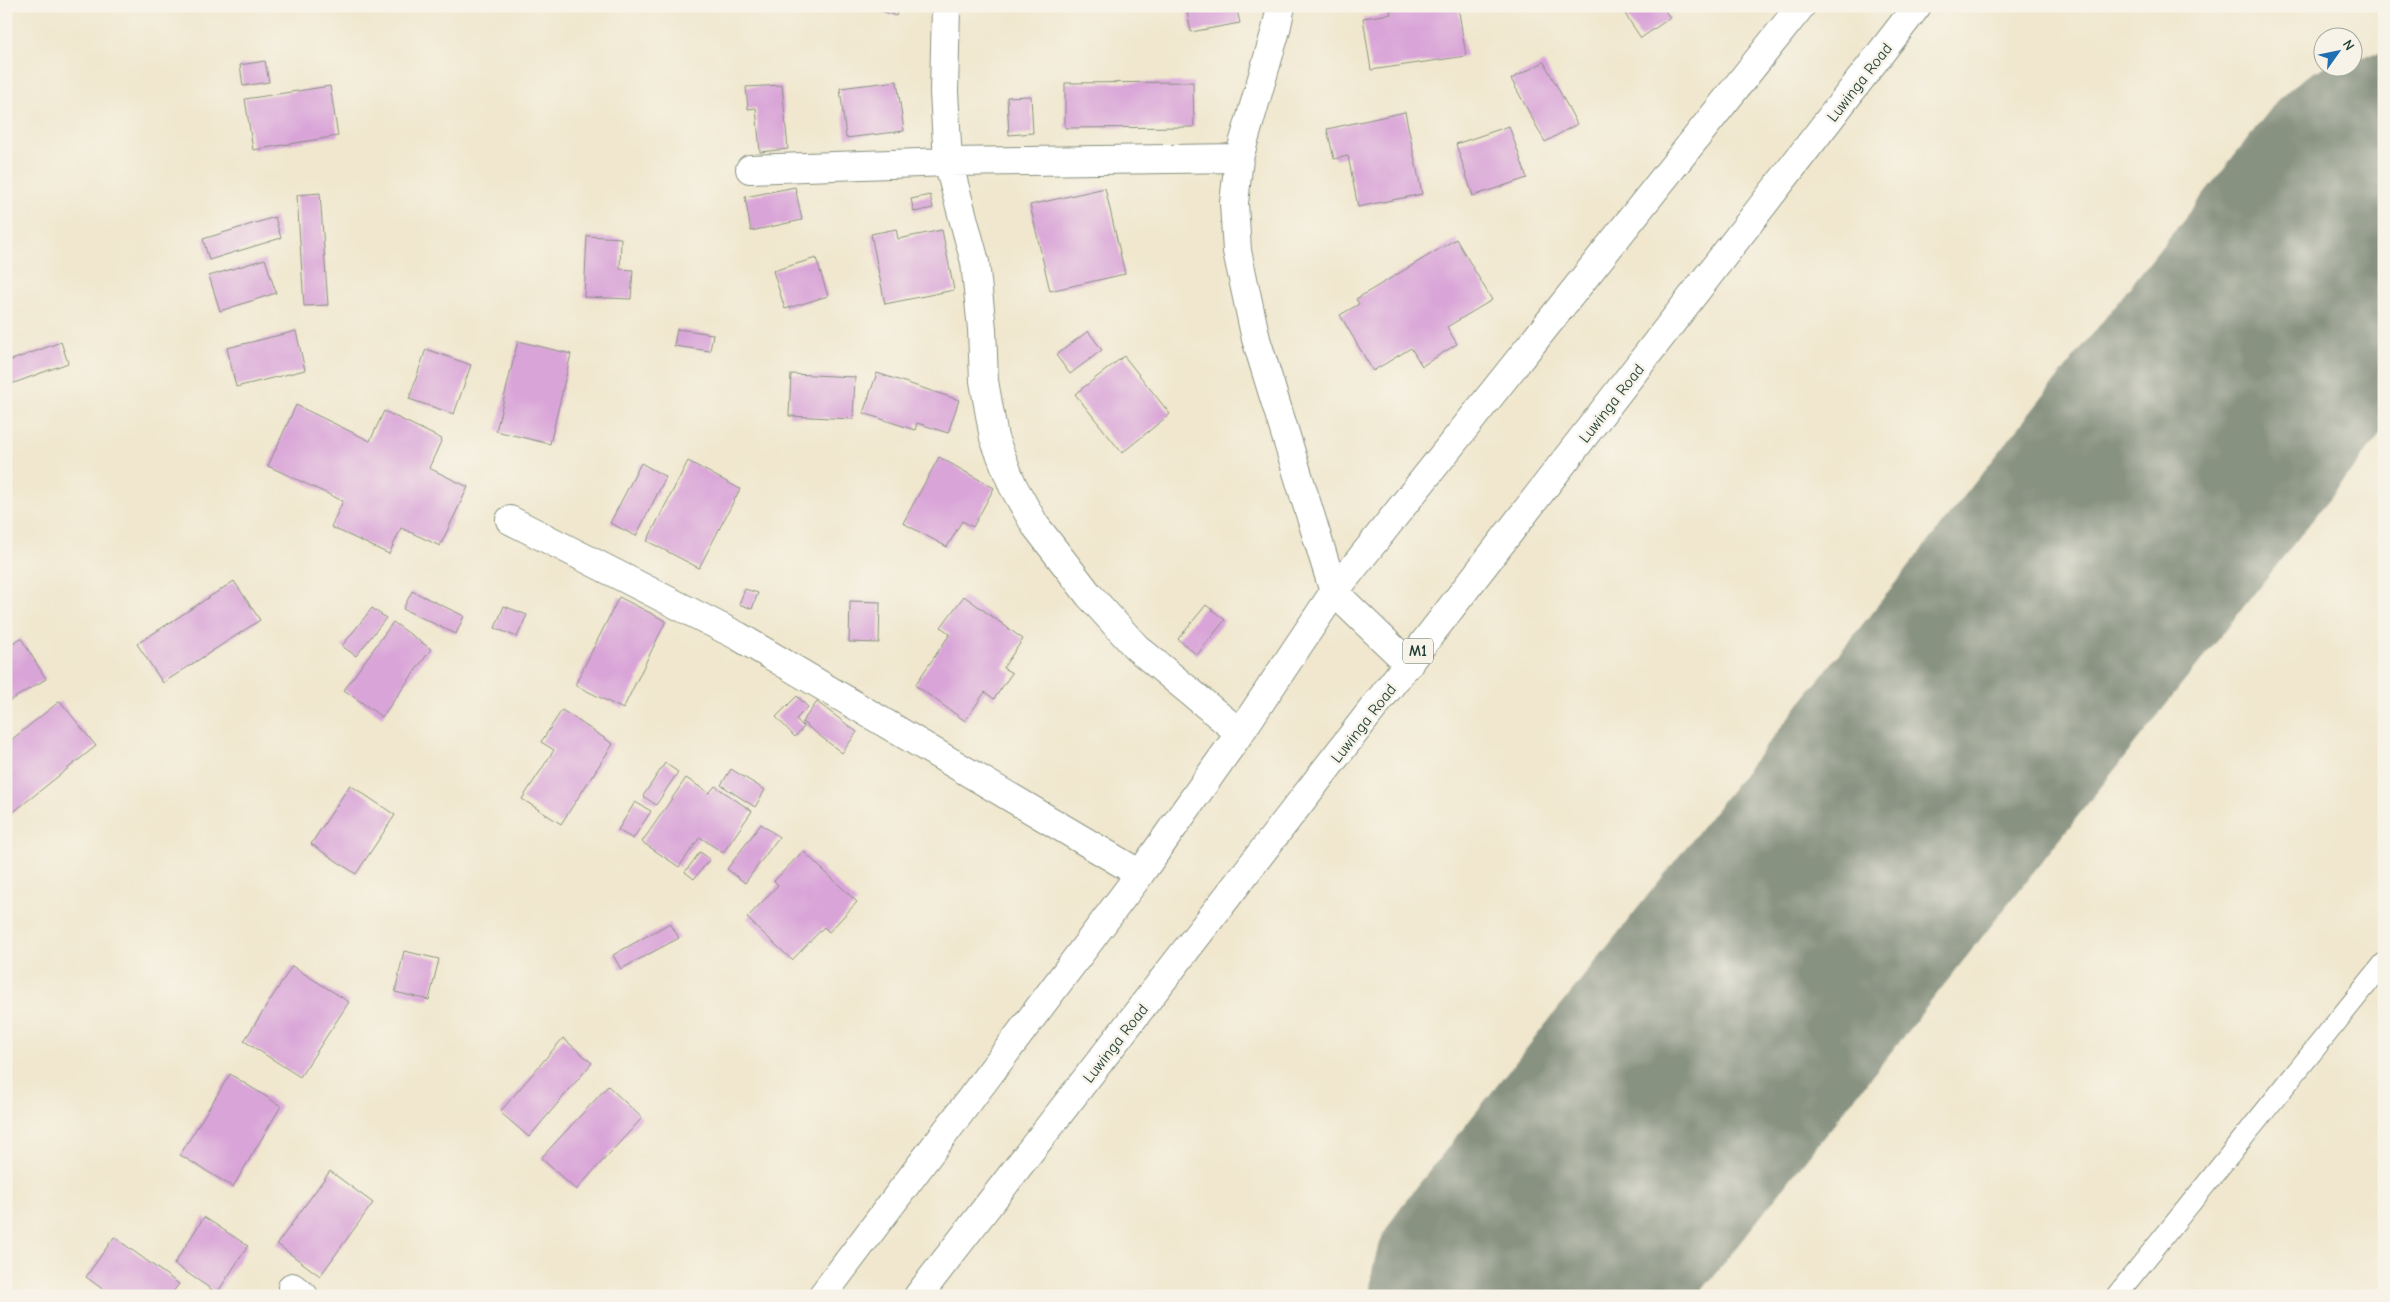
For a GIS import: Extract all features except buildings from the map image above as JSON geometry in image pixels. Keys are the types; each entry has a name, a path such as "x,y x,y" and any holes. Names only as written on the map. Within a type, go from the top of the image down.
{"main road":[{"path":"946,6 944,92 948,162 975,262 982,329 984,382 994,438 1013,486 1035,525 1088,595 1136,647 1240,734"},
{"path":"1281,6 1276,30 1239,158 1234,203 1237,251 1256,339 1334,592 1409,664"},
{"path":"822,1296 1140,874 1240,734 1334,592 1801,6"},
{"name":"Luwinga Road","path":"918,1296 1409,664 1914,8"},
{"path":"750,169 948,162 1239,158"},
{"path":"510,520 738,636 1140,874"}],"lane":[{"path":"2116,1296 2384,963"}],"runway":[{"path":"1514,1296 2384,198"}]}
